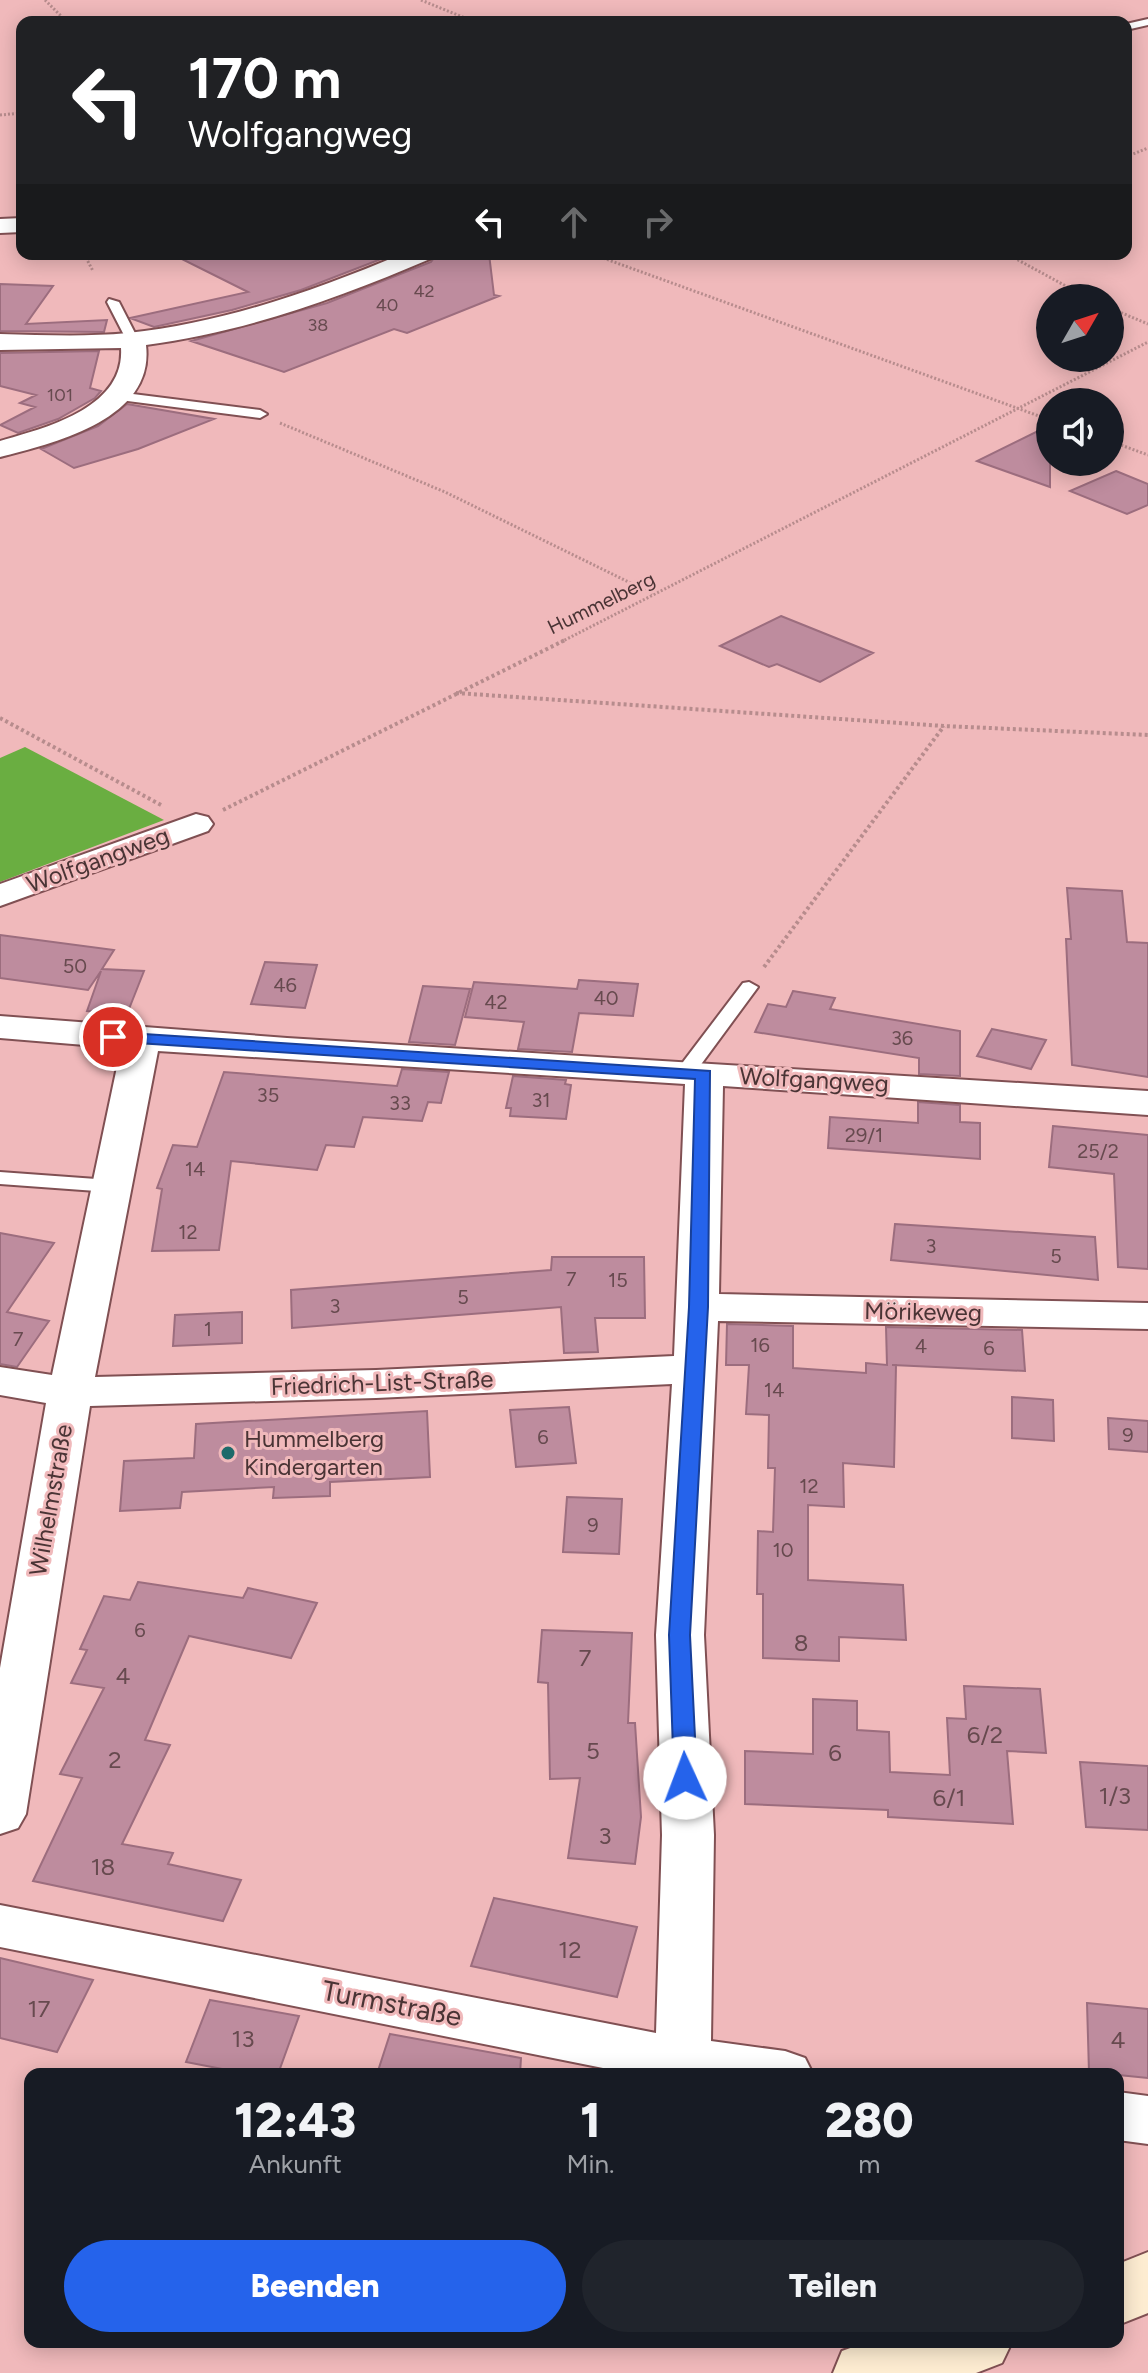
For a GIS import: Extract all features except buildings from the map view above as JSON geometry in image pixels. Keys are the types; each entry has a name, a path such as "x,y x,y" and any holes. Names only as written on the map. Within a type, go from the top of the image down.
{"street":[{"path":"0,342 132,339 260,314 406,260"},
{"path":"0,449 40,438 85,419 117,396 132,376 132,339"},
{"name":"Wolfgangweg","path":"0,896 196,824"},
{"name":"Wolfgangweg","path":"0,1027 141,1040 945,1086 1148,1103"},
{"name":"Wilhelmstraße","path":"0,1814 70,1392 141,1040"},
{"path":"683,2061 688,1835 680,1635 698,1307 694,1074"},
{"name":"Mörikeweg","path":"698,1307 1148,1316"},
{"name":"Friedrich-List-Straße","path":"0,1381 70,1392 376,1384 695,1369"},
{"name":"Turmstraße","path":"0,1926 683,2061 738,2068"},
{"path":"1124,2117 1148,2120"},
{"path":"1124,2293 1148,2281"},
{"path":"866,2373 947,2357"}],"lane":[{"path":"113,302 132,339"},
{"path":"117,396 260,414"},
{"path":"694,1074 749,987"},
{"path":"0,1178 110,1186"}],"path":[{"path":"45,0 61,16"},
{"path":"421,0 460,16"},
{"path":"87,260 93,271"},
{"path":"609,260 1036,415"},
{"path":"1018,260 1062,284"},
{"path":"1124,314 1148,324"},
{"name":"Hummelberg","path":"196,824 1148,342"},
{"path":"260,414 445,492 654,594"},
{"path":"1124,446 1148,455"},
{"path":"455,693 944,726 1148,735"},
{"path":"0,718 196,824"},
{"path":"749,987 944,726"}],"green space":[{"path":"25,747 164,820 0,882 0,758"}],"place":[{"name":"Hummelberg Kindergarten","path":"228,1453"}],"route":[{"path":"113,1037 704,1074 698,1307 680,1635 685,1778"}]}
